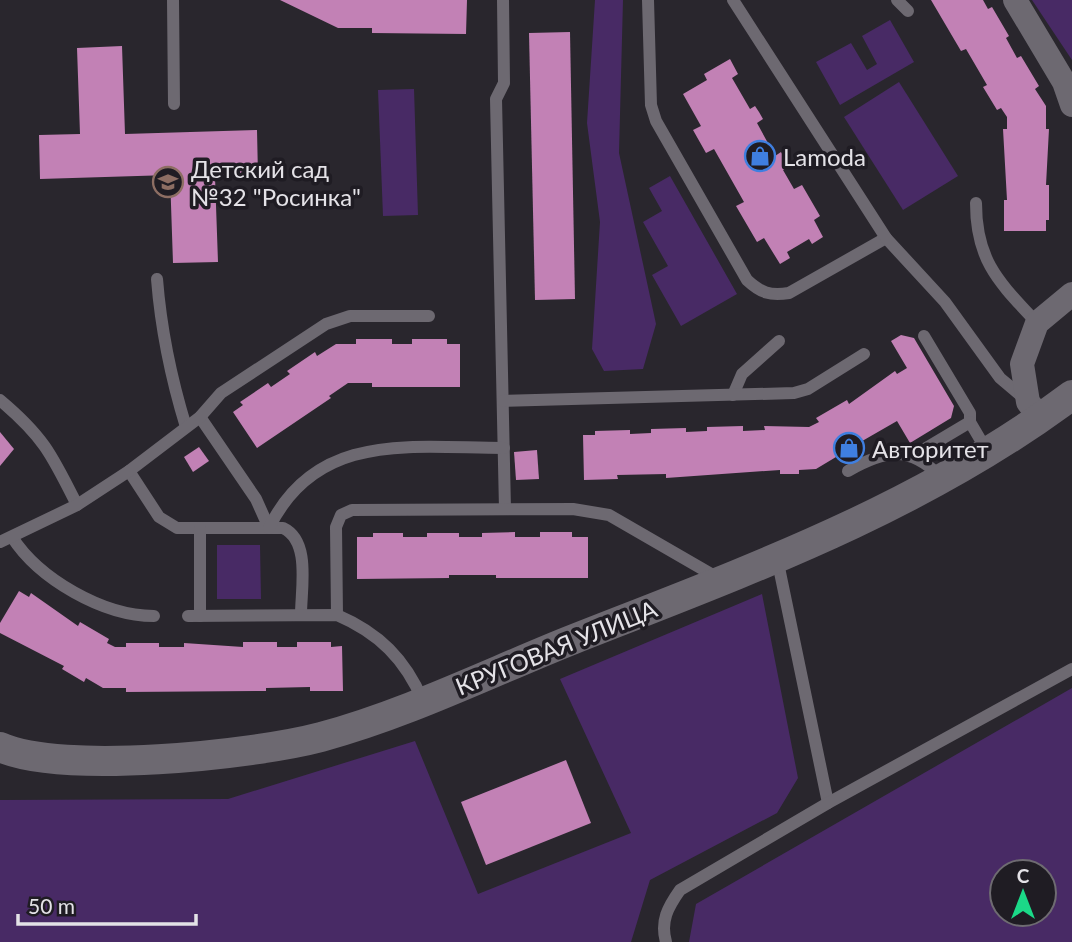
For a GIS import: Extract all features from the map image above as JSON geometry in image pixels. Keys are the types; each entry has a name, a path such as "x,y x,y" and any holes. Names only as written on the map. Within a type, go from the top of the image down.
{"street":[{"path":"1015,0 1064,82 1072,106"},
{"path":"1054,406 1022,364 1037,323 1072,294"},
{"name":"КРУГОВАЯ УЛИЦА","path":"0,747 59,761 193,756 274,747 320,737 423,701 864,521 989,453 1054,406"}],"lane":[{"path":"173,0 174,104"},
{"path":"503,0 504,83 496,99 505,509"},
{"path":"648,0 651,105 656,121 747,280 758,291 773,296 789,293 886,238"},
{"path":"733,0 757,42 886,238 945,302 1000,378 1054,406"},
{"path":"897,0 908,11"},
{"path":"976,203 981,250 993,275 1037,323"},
{"path":"157,279 161,330 186,427"},
{"path":"154,616 107,610 45,573 6,540 77,505 129,471 200,417 221,393 326,324 350,316 429,316"},
{"path":"924,336 970,413 970,422 989,453"},
{"path":"733,394 742,374 779,341"},
{"path":"503,401 801,391 864,354"},
{"path":"0,400 32,427 47,444 77,505"},
{"path":"200,417 256,499 269,527"},
{"path":"908,455 923,450 970,422"},
{"path":"269,527 279,507 296,486 351,453 375,448 504,447"},
{"path":"848,471 884,453 908,455 927,463 944,479"},
{"path":"129,471 159,517 177,528 283,527 295,533 301,546 301,615"},
{"path":"337,615 336,527 341,515 352,510 573,509 609,515 723,580"},
{"path":"200,528 194,616 337,615 356,623 392,649 411,673 423,701"},
{"path":"776,558 828,803"},
{"path":"666,942 663,931 666,909 680,890 828,803 1072,669"}],"shaded area":[{"path":"595,0 623,0 619,153 656,324 643,369 604,371 592,349 600,222 587,123"},
{"path":"1032,0 1072,0 1072,60"},
{"path":"890,20 914,62 840,105 816,62 851,43 867,70 877,64 862,36"},
{"path":"899,82 958,176 903,210 844,117"},
{"path":"414,89 418,215 383,216 378,90"},
{"path":"670,176 737,294 681,326 652,275 668,266 643,222 662,211 649,188"},
{"path":"217,545 260,545 261,599 217,599"},
{"path":"762,594 798,778 777,813 650,880 631,942 0,942 0,800 228,799 415,741 478,894 631,833 560,679"},
{"path":"1072,688 1072,942 689,942 696,904"}],"building":[{"path":"280,0 467,0 466,34 372,33 372,28 338,28"},
{"path":"931,0 983,0 988,9 992,7 1009,36 1006,38 1017,58 1021,56 1039,86 1035,89 1046,106 1046,129 1049,129 1046,185 1049,185 1049,220 1046,220 1046,231 1004,231 1004,200 1007,200 1003,129 1007,129 1007,117 1001,108 997,110 983,87 987,85 966,49 961,51"},
{"path":"570,32 575,299 535,300 529,33"},
{"path":"122,46 125,134 257,130 258,176 215,177 218,262 173,263 170,175 40,179 39,135 80,134 77,48"},
{"path":"730,59 738,74 732,78 750,109 755,106 763,119 757,123 775,156 781,152 789,166 783,170 794,189 802,185 820,216 814,220 823,237 812,244 809,239 787,252 790,258 780,264 764,238 757,242 736,206 744,202 714,149 706,153 693,130 701,126 683,94 707,80 704,74"},
{"path":"901,335 914,338 954,406 951,418 910,443 897,421 857,444 859,447 843,457 841,454 816,469 799,470 799,474 780,474 780,470 666,478 666,474 617,475 618,479 584,480 583,435 595,435 595,431 630,430 630,434 651,433 651,429 686,428 686,432 707,431 707,427 743,426 743,431 765,430 764,426 809,427 819,422 816,418 847,400 849,404 895,371 897,374 907,368 891,341"},
{"path":"356,339 392,339 392,344 412,344 412,339 447,339 447,344 460,344 460,387 372,387 372,383 348,383 329,396 331,398 257,448 233,412 243,405 240,402 268,383 271,387 290,374 287,371 315,352 317,356 336,344 356,344"},
{"path":"0,432 14,449 0,466"},
{"path":"199,447 209,461 193,472 184,457"},
{"path":"537,450 539,479 516,480 514,452"},
{"path":"515,532 515,537 540,537 540,532 572,532 572,537 588,537 588,578 449,575 449,578 357,579 357,537 373,537 373,533 403,533 403,537 427,537 427,533 459,533 459,537 482,537 482,533"},
{"path":"19,591 29,597 31,593 78,626 80,622 109,639 107,643 115,647 126,647 126,643 159,643 159,647 184,647 184,643 243,647 243,642 277,642 277,647 297,647 297,642 331,642 331,647 342,646 343,691 310,691 310,687 266,688 266,691 126,692 126,688 103,688 86,678 84,682 62,669 64,666 0,633 0,623"},
{"path":"566,760 591,823 486,865 461,802"}],"place":[{"name":"Lamoda","path":"760,156"},
{"name":"Детский сад №32 \"Росинка\"","path":"168,182"},
{"name":"Авторитет","path":"849,448"}]}
